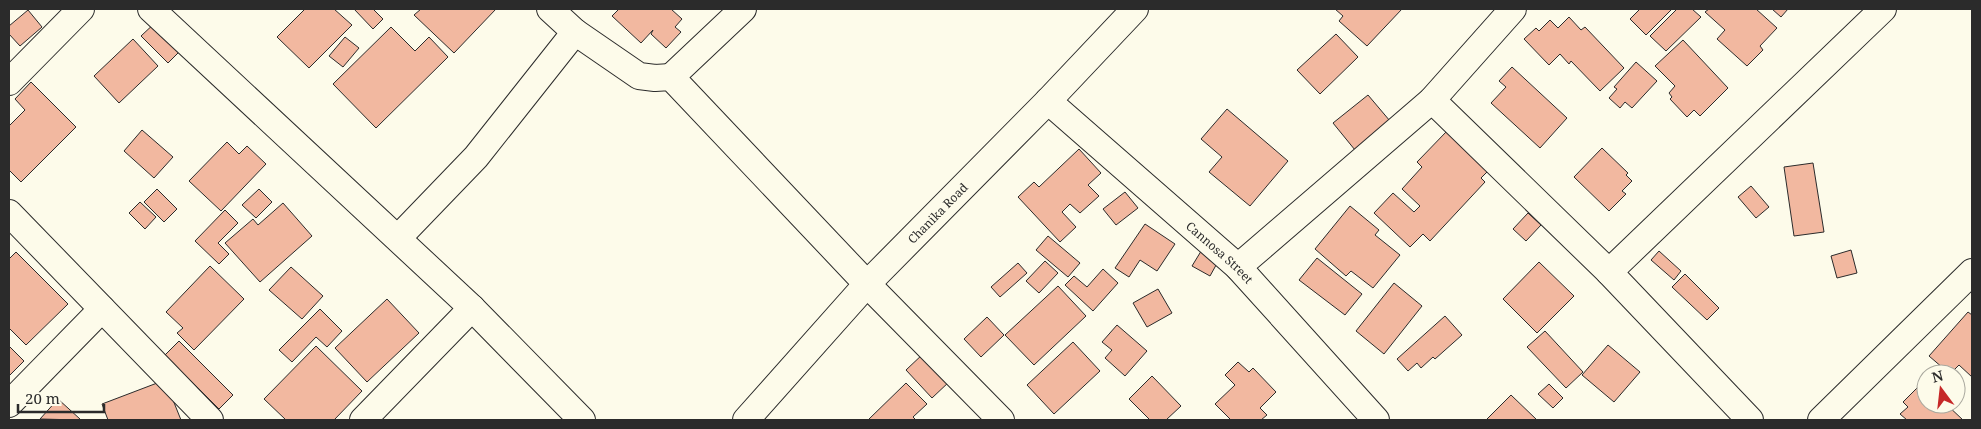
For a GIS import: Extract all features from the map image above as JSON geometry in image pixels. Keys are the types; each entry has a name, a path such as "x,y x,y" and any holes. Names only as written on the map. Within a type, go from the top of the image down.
{"street":[{"path":"9,82 81,9"},
{"path":"152,9 472,308 582,420"},
{"path":"550,9 575,32 639,76 655,78 672,77 742,9"},
{"name":"Chanika Road","path":"746,420 867,284 1048,102 1135,9"},
{"path":"1238,267 1432,100 1512,9"},
{"path":"1609,272 1883,9"},
{"path":"398,238 476,157 575,32"},
{"path":"672,77 867,284 1001,420"},
{"path":"1432,100 1609,272 1750,420"},
{"name":"Cannosa Street","path":"1048,102 1238,267 1376,420"},
{"path":"9,213 210,420"},
{"path":"1821,420 1972,272"},
{"path":"362,420 472,308"},
{"path":"9,404 102,309"}],"building":[{"path":"305,9 334,9 352,25 309,68 277,37"},
{"path":"354,9 373,9 383,19 373,29"},
{"path":"421,9 496,9 454,53 414,15"},
{"path":"619,9 671,9 682,19 675,27 681,32 666,48 651,34 653,30 641,43 612,16"},
{"path":"1335,9 1402,9 1367,46 1339,21 1343,16"},
{"path":"1640,9 1672,9 1646,35 1630,19"},
{"path":"1677,9 1692,9 1701,17 1666,51 1650,36"},
{"path":"1709,9 1756,9 1777,28 1760,46 1763,50 1747,66 1717,39 1725,30 1705,12"},
{"path":"1772,9 1788,9 1781,17"},
{"path":"28,10 42,27 20,46 9,34 9,26"},
{"path":"1569,17 1581,30 1585,27 1624,68 1600,91 1571,61 1569,64 1560,54 1549,65 1524,39 1536,28 1539,31 1550,20 1558,28"},
{"path":"157,21 184,47 168,63 141,36"},
{"path":"391,27 415,51 429,37 448,57 376,128 333,84"},
{"path":"1336,34 1358,57 1320,94 1297,70"},
{"path":"345,37 359,48 343,67 329,56"},
{"path":"133,39 158,66 119,103 94,76"},
{"path":"1683,40 1728,88 1700,116 1694,110 1687,117 1670,99 1672,97 1669,93 1675,86 1655,66"},
{"path":"1636,62 1657,81 1632,108 1625,102 1620,108 1609,98 1617,89 1614,87"},
{"path":"1512,67 1567,118 1540,148 1491,103 1506,87 1499,81"},
{"path":"31,82 76,127 21,182 9,170 9,126 25,110 15,99"},
{"path":"1368,95 1390,121 1355,150 1333,123"},
{"path":"1227,109 1288,161 1250,206 1209,172 1222,157 1201,139"},
{"path":"142,130 173,157 154,178 124,151"},
{"path":"1447,131 1489,170 1481,178 1485,182 1430,241 1423,234 1410,247 1374,213 1393,193 1414,212 1420,206 1402,189 1422,167 1417,162"},
{"path":"227,142 239,154 247,146 266,164 221,211 189,181"},
{"path":"1602,148 1628,173 1626,175 1632,181 1622,191 1626,194 1609,211 1574,177"},
{"path":"1079,149 1101,173 1088,185 1099,196 1080,213 1070,204 1062,212 1076,227 1060,242 1018,197 1034,182 1039,187"},
{"path":"1813,163 1824,232 1794,236 1784,167"},
{"path":"1751,186 1769,207 1756,218 1738,197"},
{"path":"157,189 177,209 164,222 144,202"},
{"path":"259,189 272,202 256,218 242,205"},
{"path":"1125,192 1138,208 1116,225 1103,209"},
{"path":"140,202 156,217 145,229 129,213"},
{"path":"283,203 312,236 260,282 225,243 253,219 258,225"},
{"path":"1350,206 1379,230 1375,235 1400,255 1373,288 1351,271 1346,276 1315,249"},
{"path":"225,210 238,223 218,243 229,254 219,264 195,241"},
{"path":"1528,213 1541,225 1526,241 1513,229"},
{"path":"1145,224 1175,244 1157,271 1140,260 1129,277 1115,268"},
{"path":"1048,236 1080,263 1068,277 1036,250"},
{"path":"1203,248 1220,258 1210,276 1192,266"},
{"path":"1851,250 1857,273 1837,278 1831,256"},
{"path":"1659,251 1681,271 1674,280 1651,260"},
{"path":"16,252 68,304 26,345 9,328 9,259"},
{"path":"1317,258 1362,294 1345,315 1299,280"},
{"path":"1045,261 1058,273 1039,293 1026,281"},
{"path":"1539,262 1574,296 1537,333 1503,299"},
{"path":"1018,263 1027,273 1000,297 991,287"},
{"path":"210,266 244,299 194,350 177,333 183,328 166,312"},
{"path":"291,267 323,296 302,319 269,290"},
{"path":"1103,269 1118,283 1093,311 1065,285 1074,276 1087,287"},
{"path":"1685,274 1719,308 1707,320 1672,287"},
{"path":"1394,283 1422,306 1384,354 1356,331"},
{"path":"1058,286 1086,316 1034,365 1005,335"},
{"path":"1158,289 1172,313 1147,327 1133,303"},
{"path":"387,299 419,333 367,382 335,348"},
{"path":"320,309 342,331 327,347 316,337 292,362 279,350"},
{"path":"1968,312 1972,315 1972,377 1966,371 1966,364 1938,364 1929,356"},
{"path":"1445,316 1462,335 1435,359 1433,357 1421,368 1417,363 1408,371 1397,359"},
{"path":"987,317 1004,335 981,357 964,339"},
{"path":"1117,325 1147,351 1125,376 1105,358 1112,350 1102,342"},
{"path":"1545,331 1583,372 1566,388 1527,347"},
{"path":"179,341 233,395 219,409 165,355"},
{"path":"1073,342 1100,371 1054,414 1027,385"},
{"path":"1608,345 1640,372 1614,402 1582,375"},
{"path":"9,346 24,361 9,376"},
{"path":"316,346 362,391 334,420 286,420 264,399"},
{"path":"924,353 950,381 932,398 906,370"},
{"path":"1238,362 1249,372 1253,368 1276,392 1260,408 1267,415 1261,420 1231,420 1215,404 1235,385 1225,375"},
{"path":"1152,376 1181,406 1166,420 1150,420 1129,399"},
{"path":"165,380 181,420 108,420 102,404"},
{"path":"906,383 927,404 913,417 916,420 868,420"},
{"path":"1549,384 1563,398 1553,408 1538,394"},
{"path":"1916,389 1916,414 1957,414 1963,420 1907,420 1900,414 1908,407 1903,402"},
{"path":"1511,395 1537,420 1486,420"},
{"path":"58,399 80,419 40,419"}]}
